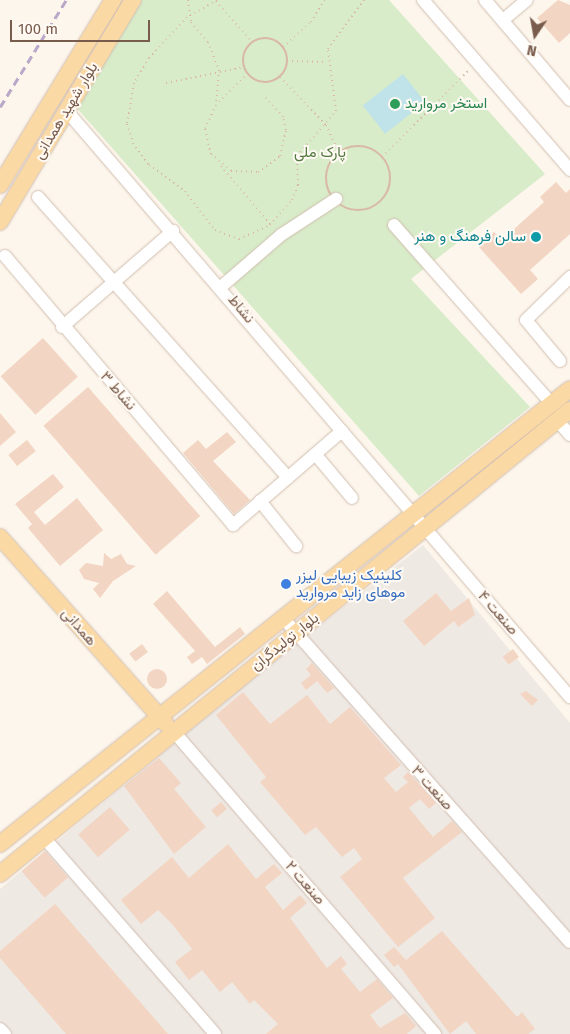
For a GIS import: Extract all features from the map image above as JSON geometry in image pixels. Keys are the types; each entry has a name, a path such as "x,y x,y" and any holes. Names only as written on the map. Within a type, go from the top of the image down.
{"main road":[{"name":"بلوار شهید همدانی","path":"0,185 113,0"},
{"name":"بلوار شهید همدانی","path":"0,222 133,0"},
{"name":"بلوار تولیدگران","path":"0,844 158,716 284,619 410,513 570,389"},
{"name":"بلوار تولیدگران","path":"0,874 46,840 564,415"},
{"name":"همدانی","path":"0,538 175,733"}],"street":[{"path":"423,0 570,170"},
{"path":"486,0 570,100"},
{"path":"503,20 527,0"},
{"name":"نشاط","path":"66,110 222,286 410,513"},
{"path":"38,197 288,478"},
{"path":"222,286 281,236 336,200"},
{"path":"394,225 552,404"},
{"path":"62,327 173,231"},
{"name":"نشاط ۳","path":"5,256 62,327 233,525 260,501"},
{"path":"560,361 526,320 570,277"},
{"path":"564,415 570,435"},
{"path":"296,546 260,501 342,431"},
{"path":"316,455 352,498"},
{"name":"صنعت ۴","path":"410,513 426,529 570,697"},
{"name":"صنعت ۳","path":"284,619 295,634 570,942"},
{"name":"صنعت ۲","path":"175,733 436,1034"},
{"path":"46,840 215,1034"},
{"path":"0,1029 5,1034"}],"path":[{"path":"188,0 189,16 208,42 219,70 216,105"},
{"path":"252,42 217,0 189,16 149,58 134,83 128,110 133,143 149,165 185,192 215,230 239,239 270,225 298,186 297,156 304,144 326,125 337,102 327,62 328,49 364,0"},
{"path":"283,47 315,17 324,0"},
{"path":"266,38 283,47 287,61 279,76 259,81 248,73 244,67 244,53 252,42 266,38"},
{"path":"287,61 327,62"},
{"path":"382,157 476,63"},
{"path":"166,83 219,70 244,67"},
{"path":"248,73 216,105 207,123 206,142 220,164 281,236"},
{"path":"279,76 326,125 338,153"},
{"path":"220,164 231,171 252,173 270,166 280,156 285,143 283,117 265,97"},
{"path":"361,146 382,157 390,184 379,201 360,209 336,200 326,178 338,153 361,146"}],"shaded area":[{"path":"423,545 570,723 570,1034 0,1034 0,889 245,684"}],"green space":[{"name":"پارک ملی","path":"141,0 389,0 545,174 411,279 530,407 419,496 75,106"}],"water":[{"name":"استخر مروارید","path":"403,74 425,102 385,134 363,105"}],"building":[{"path":"558,0 570,5 570,33 559,43 537,18"},
{"name":"سالن فرهنگ و هنر","path":"556,182 566,193 570,189 570,234 530,270 538,279 521,294 478,246 494,232 502,240 544,202 540,197"},
{"path":"43,338 78,377 35,415 1,376"},
{"path":"88,387 200,516 156,555 43,426"},
{"path":"0,413 16,432 0,446"},
{"path":"227,432 236,442 213,461 250,500 234,514 183,453 198,440 206,449"},
{"path":"27,440 36,451 17,466 8,455"},
{"path":"53,474 64,487 34,512 45,525 77,498 103,530 60,566 28,528 32,524 15,504"},
{"path":"104,553 111,559 121,554 127,564 136,566 113,581 100,598 93,589 99,583 84,579 79,570 86,563 103,566"},
{"path":"167,591 215,647 240,627 245,634 207,664 202,657 192,664 187,657 195,651 153,604"},
{"path":"436,593 451,611 469,598 475,615 458,627 454,621 424,646 403,621"},
{"path":"142,644 148,652 135,662 129,654"},
{"path":"513,649 519,657 509,665 503,657"},
{"path":"312,663 334,688 327,693 317,681 306,690 301,683 311,675 306,669"},
{"path":"157,669 164,672 167,679 164,686 157,689 150,686 147,679 150,672"},
{"path":"526,691 538,700 532,706 520,694"},
{"path":"243,692 270,724 307,695 330,724 350,707 401,765 384,778 396,792 408,782 403,777 408,772 436,803 429,809 420,799 409,808 433,837 452,821 462,832 403,878 435,918 398,947 340,877 362,859 354,848 342,857 316,827 305,835 260,782 266,777 216,715"},
{"path":"159,758 181,783 174,789 206,827 174,854 124,786"},
{"path":"221,802 227,809 217,817 211,811"},
{"path":"110,807 130,830 98,857 78,835"},
{"path":"228,844 256,879 274,864 282,873 265,887 283,910 300,895 307,903 290,918 327,968 341,956 347,964 341,969 360,992 377,979 393,998 370,1015 380,1028 405,1013 416,1026 407,1034 266,1034 278,1024 254,1000 250,1004 232,982 220,992 202,970 189,980 175,962 192,949 172,924 158,910 141,924 121,900 172,857 189,878"},
{"path":"45,851 68,877 45,898 22,871"},
{"path":"55,904 168,1034 66,1034 0,958 0,951"},
{"path":"442,931 517,1017 522,1012 535,1029 528,1034 476,1034 466,1021 450,1034 398,964 394,967 384,955 394,947 406,960"}],"railway":[{"path":"0,107 66,0"}],"place":[{"name":"استخر مروارید","path":"395,104"},
{"name":"سالن فرهنگ و هنر","path":"536,237"},
{"name":"کلینیک زیبایی لیزر موهای زاید مروارید","path":"286,584"}]}
